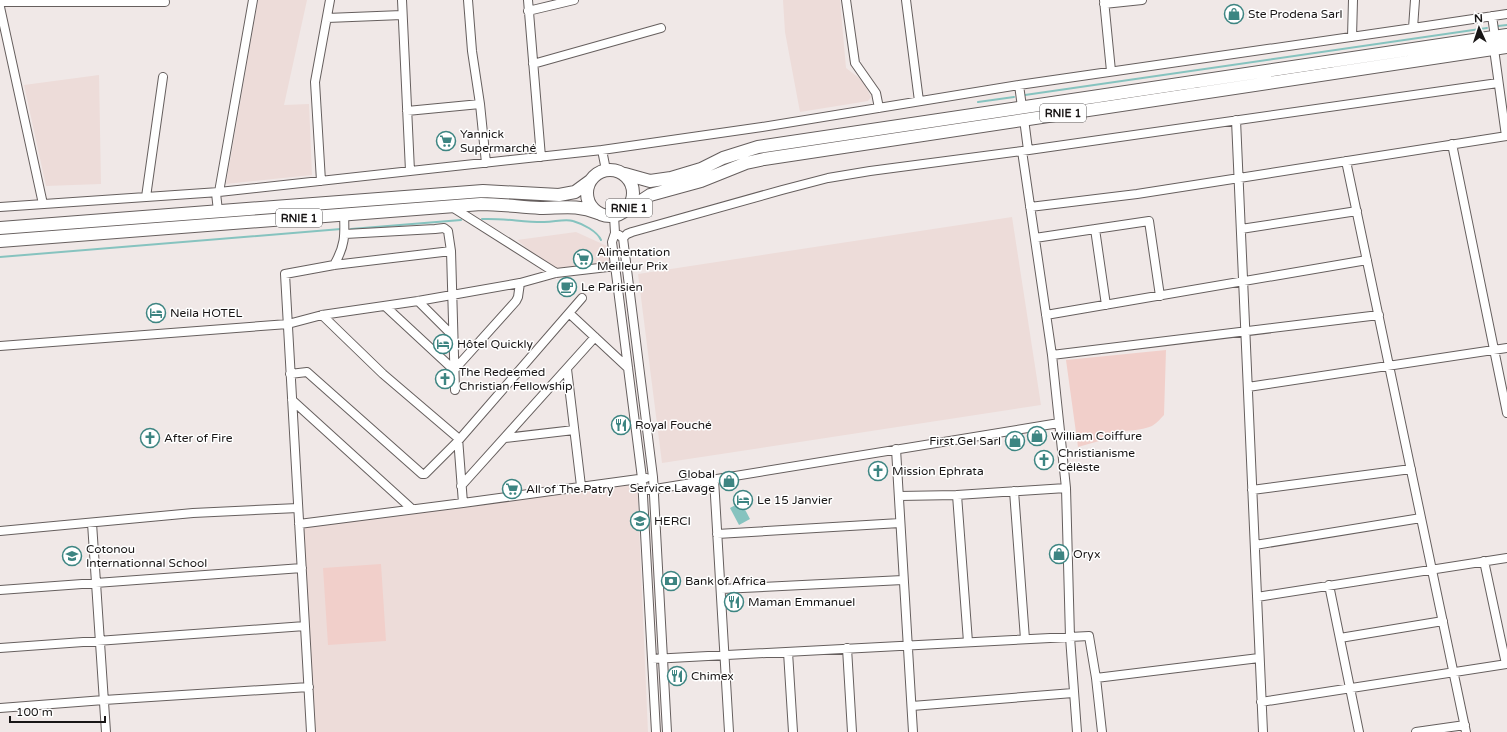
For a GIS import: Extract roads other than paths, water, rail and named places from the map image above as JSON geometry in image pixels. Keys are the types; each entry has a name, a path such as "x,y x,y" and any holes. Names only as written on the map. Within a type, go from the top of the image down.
{"highway":[{"name":"RNIE 1","path":"0,241 481,204 503,204 542,208 571,206 586,208 604,216 614,216 621,214 650,195 701,181 746,163 1023,113 1507,35"},
{"name":"RNIE 1","path":"0,228 483,191 550,196 559,195 575,192 590,182 597,174 606,170 616,170 625,174 650,180 671,178 701,169 729,156 758,147 1023,113 1507,47"},
{"name":"RNIE 1","path":"625,174 631,182 634,191 633,200 627,210"},
{"name":"RNIE 1","path":"590,182 587,191 588,198 591,206 598,213"}],"street":[{"path":"218,211 218,192 253,0"},
{"path":"322,181 315,82 330,0"},
{"path":"402,0 410,171"},
{"path":"468,0 472,50 480,104 486,163"},
{"path":"528,0 541,157"},
{"path":"528,11 574,0"},
{"path":"846,0 855,63 876,93 879,108"},
{"path":"906,0 918,101"},
{"path":"1111,71 1104,2 1142,0"},
{"path":"1352,37 1353,0"},
{"path":"1413,28 1415,0"},
{"path":"0,2 165,2"},
{"path":"0,7 43,204"},
{"path":"0,207 218,192 602,150 1111,71 1507,14"},
{"path":"327,18 402,15"},
{"path":"1492,16 1495,37"},
{"path":"533,64 661,28"},
{"path":"1030,207 1137,194 1506,136 1494,49"},
{"path":"146,197 163,77"},
{"path":"623,238 632,232 828,178 914,164 1025,151 1498,83"},
{"path":"1019,85 1023,113 1030,207 1052,355 1066,488 1070,637 1076,732"},
{"path":"407,111 480,104"},
{"path":"1236,120 1263,732"},
{"path":"1452,144 1507,413"},
{"path":"602,150 606,170"},
{"path":"1346,161 1465,728 1416,732"},
{"path":"451,206 556,273"},
{"path":"1241,229 1357,211"},
{"path":"334,265 342,252 345,234 344,214"},
{"path":"614,216 615,233 612,242 642,478 656,732"},
{"path":"1035,238 1150,221 1160,296"},
{"path":"345,234 444,228 448,231 451,251 451,295 455,390"},
{"path":"1095,229 1106,305"},
{"path":"615,233 623,238"},
{"path":"623,238 625,265 653,477 667,732"},
{"path":"311,732 285,274 334,265 451,251"},
{"path":"1046,315 1367,260"},
{"path":"0,346 288,324 322,315 418,302 520,283 556,273 625,265"},
{"path":"454,370 516,301 520,283"},
{"path":"290,374 307,372 422,474 426,474 458,441 582,298"},
{"path":"418,302 453,336"},
{"path":"385,306 454,370"},
{"path":"570,313 628,368"},
{"path":"322,315 383,374 458,438 463,503"},
{"path":"1052,355 1379,316"},
{"path":"461,486 595,337"},
{"path":"1248,387 1507,348"},
{"path":"567,369 581,486"},
{"path":"292,400 412,509"},
{"path":"643,491 1059,423"},
{"path":"505,438 574,430"},
{"path":"896,449 913,732"},
{"path":"1252,490 1411,470"},
{"path":"299,524 653,477"},
{"path":"714,479 729,732"},
{"path":"899,496 1066,488"},
{"path":"1014,491 1025,639"},
{"path":"957,494 968,642"},
{"path":"0,531 192,513 298,508"},
{"path":"1254,544 1421,518"},
{"path":"92,523 106,732"},
{"path":"717,534 900,523"},
{"path":"1257,597 1507,558"},
{"path":"1261,702 1507,664 1484,561"},
{"path":"0,590 302,568"},
{"path":"721,589 903,580"},
{"path":"1330,585 1359,732"},
{"path":"1340,638 1443,621"},
{"path":"0,648 305,626"},
{"path":"652,659 1089,636 1096,678 1102,732"},
{"path":"847,648 852,732"},
{"path":"788,652 793,732"},
{"path":"1096,678 1259,658"},
{"path":"0,708 309,687"},
{"path":"912,706 1073,693"}],"water":[{"path":"741,502 750,519 739,525 730,508"}],"waterway":[{"path":"1498,26 1507,25"},
{"path":"1025,95 1487,28"},
{"path":"978,102 1014,97"},
{"path":"482,219 546,222 569,220 589,228 601,240"},
{"path":"351,229 461,220"},
{"path":"0,257 341,229"}],"place":[{"name":"Ste Prodena Sarl","path":"1234,14"},
{"name":"Yannick Supermarché","path":"446,141"},
{"name":"Alimentation Meilleur Prix","path":"583,259"},
{"name":"Le Parisien","path":"567,287"},
{"name":"Neila HOTEL","path":"156,313"},
{"name":"Hôtel Quickly","path":"443,344"},
{"name":"The Redeemed Christian Fellowship","path":"445,379"},
{"name":"Royal Fouché","path":"621,425"},
{"name":"William Coiffure","path":"1037,436"},
{"name":"After of Fire","path":"150,438"},
{"name":"First Gel Sarl","path":"1015,441"},
{"name":"Christianisme Célèste","path":"1044,460"},
{"name":"Mission Ephrata","path":"878,471"},
{"name":"Global Service Lavage","path":"729,481"},
{"name":"All of The Patry","path":"512,489"},
{"name":"Le 15 Janvier","path":"743,500"},
{"name":"HERCI","path":"640,521"},
{"name":"Oryx","path":"1059,554"},
{"name":"Cotonou Internationnal School","path":"72,556"},
{"name":"Bank of Africa","path":"671,581"},
{"name":"Maman Emmanuel","path":"734,602"},
{"name":"Chimex","path":"677,676"}]}
